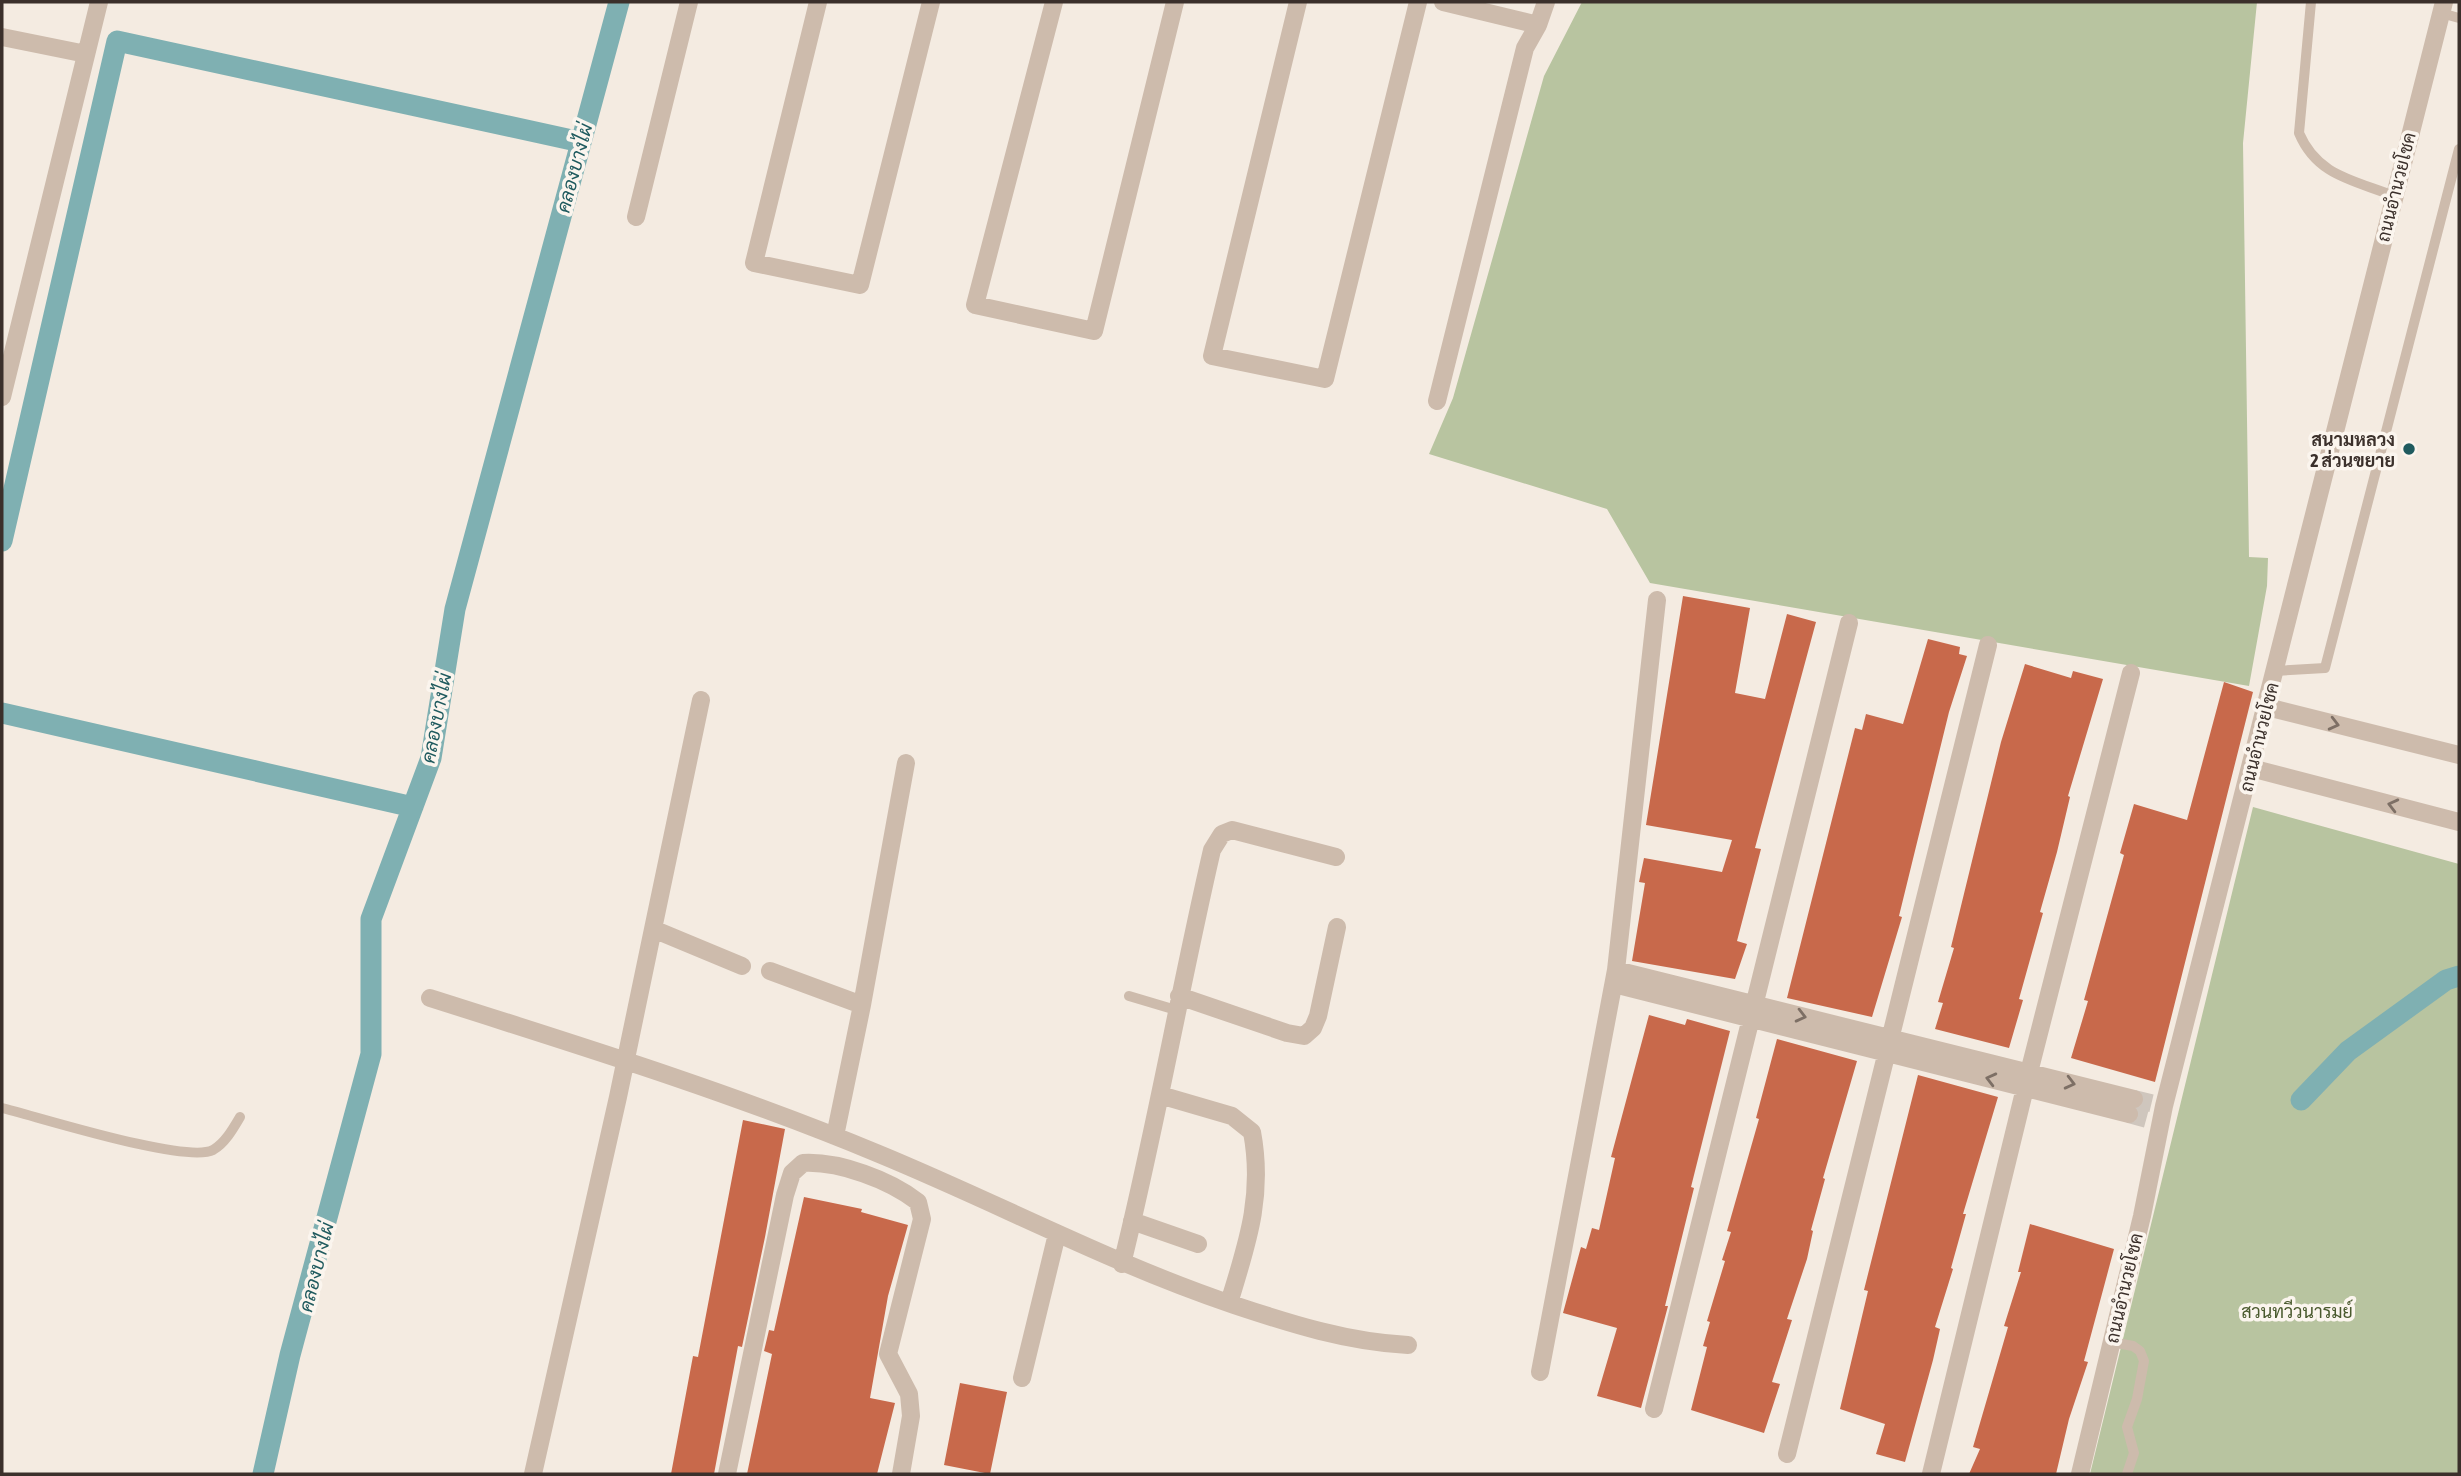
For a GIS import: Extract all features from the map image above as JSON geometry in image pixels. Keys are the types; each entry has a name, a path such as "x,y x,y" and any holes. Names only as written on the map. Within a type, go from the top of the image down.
{"street":[{"path":"2,397 99,2"},
{"path":"636,217 689,2"},
{"path":"818,2 754,263 860,285 931,2"},
{"path":"1054,2 975,305 1094,331 1175,2"},
{"path":"1298,2 1212,356 1325,379 1418,2"},
{"path":"1443,2 1538,25"},
{"path":"1437,401 1525,48 1538,25 1546,2"},
{"name":"ถนนอำนวยโชค","path":"2080,1474 2111,1342 2157,1113 2267,707 2442,7"},
{"path":"2,37 86,54"},
{"path":"1540,1372 1615,977 1657,600"},
{"path":"1654,1409 1849,623"},
{"path":"1787,1454 1988,645"},
{"path":"1931,1474 2027,1080 2131,673"},
{"path":"533,1474 701,700"},
{"path":"2267,707 2459,755"},
{"path":"835,1136 906,764"},
{"path":"2251,768 2459,822"},
{"path":"1122,1264 1212,850 1222,834 1232,830 1336,857"},
{"path":"1178,1003 1304,1036 1313,1028 1318,1016 1337,928"},
{"path":"653,929 742,966"},
{"path":"770,971 862,1005"},
{"path":"1615,977 2131,1106"},
{"path":"430,998 625,1060 835,1136 1122,1264 1229,1303 1316,1331 1409,1345"},
{"path":"1160,1095 1232,1116 1252,1132 1257,1183 1253,1224 1229,1303"},
{"path":"727,1474 785,1195 792,1174 803,1163 815,1163 881,1182 906,1192 918,1202 922,1219 888,1354 909,1394 911,1416 901,1474"},
{"path":"1132,1221 1198,1244"},
{"path":"1022,1378 1057,1234"}],"lane":[{"path":"2311,2 2299,133 2306,151 2316,162 2331,171 2394,196"},
{"path":"2442,7 2459,18"},
{"path":"2275,671 2325,668 2459,149"},
{"path":"1129,996 1178,1003"},
{"path":"2,1108 162,1151 194,1155 212,1150 240,1117"},
{"path":"2111,1342 2133,1346 2140,1351 2144,1361 2137,1399 2127,1427 2134,1452 2127,1474"}],"green space":[{"path":"1582,2 2257,2 2243,143 2249,557 2268,558 2267,586 2249,686 1650,583 1607,509 1429,454 1453,398 1544,76"},
{"name":"สวนทวีวนารมย์","path":"2253,807 2459,864 2459,1474 2090,1474"}],"building":[{"path":"1683,596 1750,608 1735,693 1765,699 1787,614 1816,622 1755,848 1761,849 1737,941 1747,944 1735,979 1632,961 1645,883 1639,882 1644,858 1722,872 1732,840 1646,825"},
{"path":"1928,639 1960,647 1959,654 1967,656 1949,712 1899,916 1902,917 1872,1017 1787,998 1855,728 1862,730 1866,714 1903,724"},
{"path":"2025,664 2071,678 2073,671 2103,679 2068,796 2070,797 2057,852 2040,912 2043,913 2019,999 2023,1000 2009,1048 1935,1029 1943,1003 1938,1002 1954,948 1951,947 2001,742"},
{"path":"2224,682 2253,692 2155,1082 2071,1058 2088,1001 2084,1000 2124,855 2120,853 2134,804 2187,820"},
{"path":"1649,1015 1685,1025 1687,1019 1730,1031 1691,1187 1694,1188 1665,1306 1668,1306 1641,1408 1597,1396 1617,1328 1563,1313 1581,1247 1586,1249 1592,1228 1599,1230 1615,1158 1611,1157"},
{"path":"1777,1039 1857,1061 1823,1178 1825,1179 1811,1230 1813,1231 1807,1259 1787,1319 1792,1320 1772,1382 1780,1384 1764,1433 1691,1410 1707,1347 1703,1346 1710,1322 1707,1321 1731,1232 1727,1231 1759,1119 1756,1118"},
{"path":"1918,1075 1998,1097 1963,1214 1966,1214 1951,1268 1953,1269 1935,1327 1940,1329 1933,1360 1905,1462 1876,1454 1885,1424 1840,1409 1868,1291 1864,1290"},
{"path":"743,1120 785,1129 765,1237 742,1347 738,1346 714,1474 671,1474 693,1356 698,1357"},
{"path":"804,1197 862,1209 861,1212 908,1225 888,1296 870,1398 895,1403 877,1474 747,1474 772,1354 764,1351 769,1330 774,1331"},
{"path":"2030,1224 2114,1249 2084,1361 2088,1362 2069,1419 2056,1474 1969,1474 1980,1449 1973,1447 2008,1327 2004,1326 2021,1272 2018,1272"},
{"path":"960,1383 1007,1392 990,1474 944,1465"}],"waterway":[{"name":"คลองบางไผ่","path":"263,1474 290,1355 371,1054 371,919 431,758 455,609 619,2"},
{"path":"2,541 117,41 581,142"},
{"path":"2,713 413,807"},
{"path":"2301,1100 2348,1051 2446,980 2459,976"}],"tunnel":[{"path":"2134,1099 2155,1104"},
{"path":"2129,1114 2151,1120"}],"place":[{"name":"สนามหลวง 2 ส่วนขยาย","path":"2409,449"}]}
